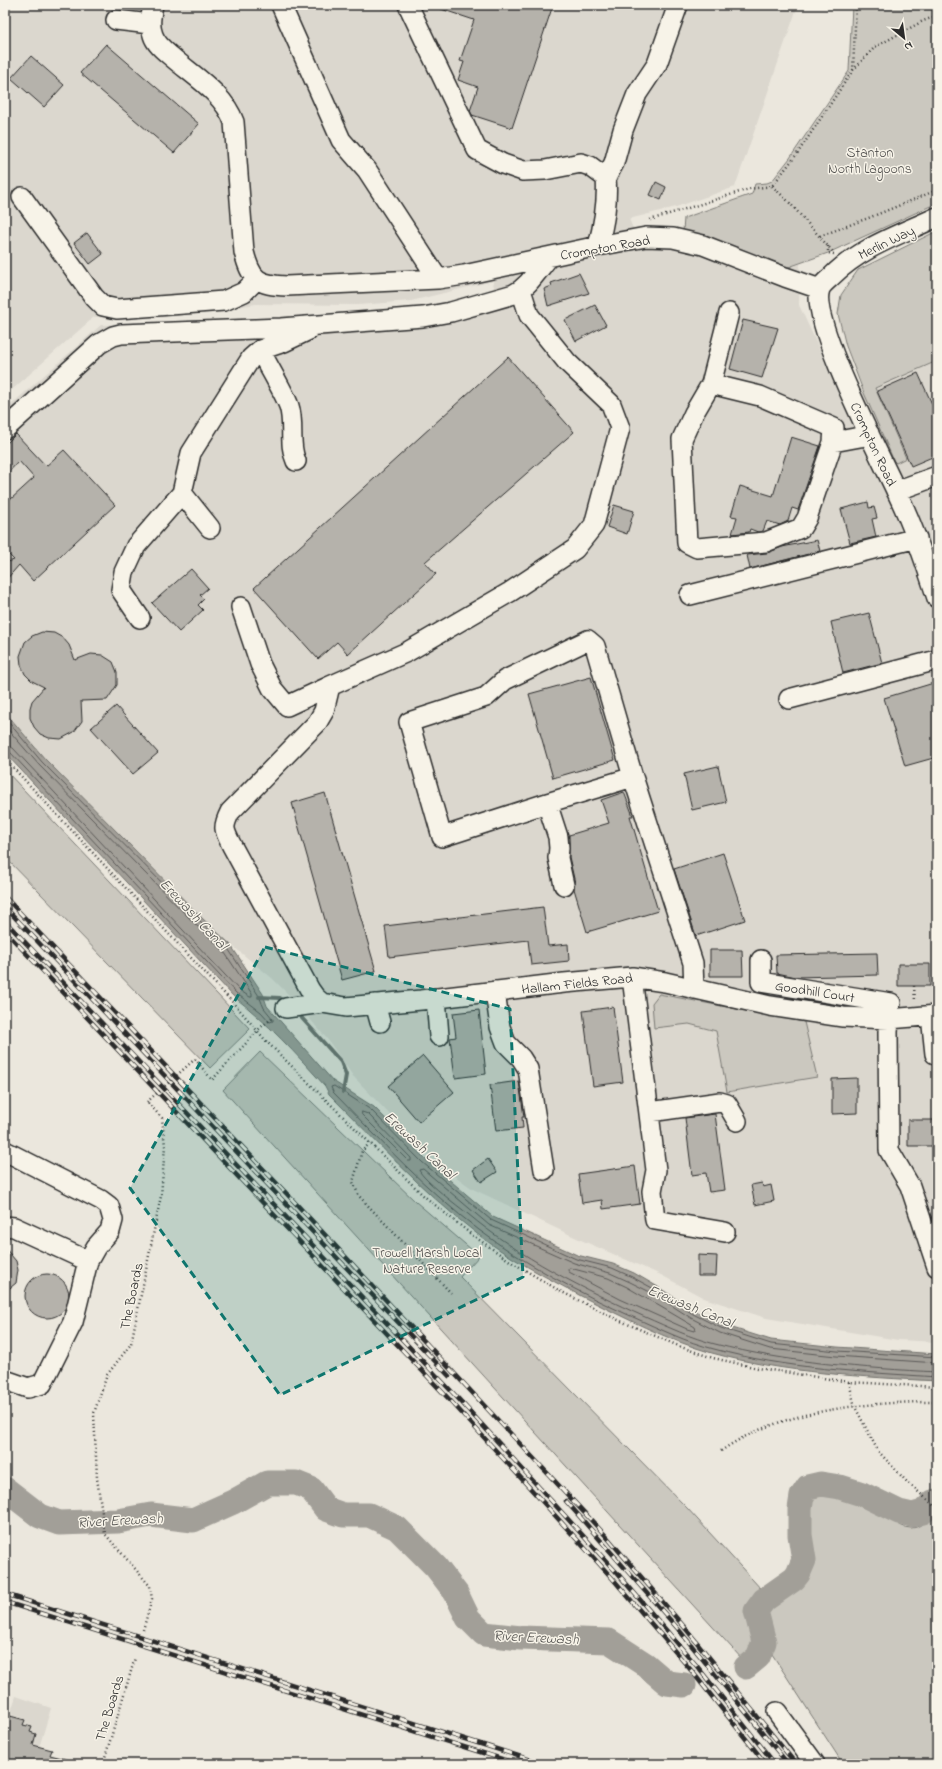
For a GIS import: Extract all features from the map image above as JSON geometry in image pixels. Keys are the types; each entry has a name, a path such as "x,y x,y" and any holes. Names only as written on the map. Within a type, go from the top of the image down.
{"street":[{"path":"281,5 341,140 367,170 438,279"},
{"path":"408,5 477,150 502,164 523,171 545,170 581,163 590,166 606,178"},
{"path":"598,246 605,220 607,195 606,178 614,163 623,130 637,94 657,64 678,5"},
{"path":"22,197 94,297 103,306 117,309 224,301 244,292 257,279 248,267 244,252 234,122 230,109 219,97 162,49 153,38 154,10 116,20"},
{"name":"Merlin Way","path":"838,263 937,217"},
{"name":"Crompton Road","path":"257,279 269,285 286,286 438,279 464,275 598,246 646,238 673,238 702,244 785,277 820,288 820,306 828,340 917,538 937,598"},
{"path":"5,429 99,344 112,336 178,331 319,325 423,317 452,312 488,302 521,290 548,257"},
{"path":"820,288 838,263"},
{"path":"241,607 260,664 272,688 287,706 407,652 510,592 575,549 594,526 620,428 611,404 567,362 529,314 521,290"},
{"path":"711,384 760,396 834,428 833,442 807,518 801,528 766,542 697,548 687,543 682,439 694,413 711,384 729,313"},
{"path":"140,618 121,590 124,572 136,546 182,493 191,453 251,358 260,350 284,342 319,325"},
{"path":"260,350 289,406 292,451 296,461"},
{"path":"833,442 860,437 869,433"},
{"path":"896,491 937,476"},
{"path":"182,493 210,528"},
{"path":"690,595 917,538"},
{"path":"633,777 442,837 409,722 486,697 506,680 588,640 595,646 633,777 693,963 694,989"},
{"path":"789,699 937,660"},
{"path":"322,1003 310,990 239,860 226,834 224,824 230,812 317,723 324,712 330,686"},
{"path":"547,803 558,836 558,858 564,885"},
{"name":"Goodhill Court","path":"762,960 761,982 890,1011"},
{"path":"632,977 650,1112 656,1170 652,1191 655,1220 724,1232"},
{"name":"Hallam Fields Road","path":"280,1012 322,1003 346,1007 642,977 816,1014 843,1017 890,1011 934,1016"},
{"path":"495,991 500,1027 506,1043 521,1058 528,1069 544,1170"},
{"path":"436,998 439,1036"},
{"path":"375,1004 380,1022"},
{"path":"890,1011 888,1032 889,1150 910,1186 937,1267"},
{"path":"934,1016 935,1054"},
{"path":"650,1112 720,1102 727,1104 737,1121"},
{"path":"5,1151 101,1200 109,1206 113,1220 110,1231 96,1247 88,1261 73,1322 42,1384 28,1388 5,1380"},
{"path":"5,1226 14,1227 88,1261"},
{"path":"777,1712 815,1764"}],"path":[{"path":"853,70 856,5"},
{"path":"647,221 750,189 772,186 797,154 853,70 875,47 937,16"},
{"path":"772,186 820,236 838,263"},
{"path":"820,236 871,218 937,190"},
{"path":"5,759 266,1041 424,1196 472,1235 513,1263 560,1291 616,1319 681,1347 712,1358 758,1368 849,1382 937,1387"},
{"path":"258,1031 280,1012"},
{"name":"The Boards","path":"143,1630 152,1600 150,1586 105,1534 97,1478 94,1413 107,1375 131,1344 161,1196 165,1146 162,1118 147,1102 195,1059 212,1080 258,1031"},
{"path":"370,1143 362,1151 353,1182 359,1196 451,1294"},
{"path":"849,1382 855,1407 878,1451 907,1482 937,1508"},
{"path":"721,1451 736,1440 786,1421 815,1413 855,1407 908,1402 937,1402"},
{"name":"The Boards","path":"103,1764 135,1658"}],"highlighted area":[{"path":"265,947 510,1009 523,1277 280,1395 130,1188"}],"shaded area":[{"path":"5,5 798,5 735,187 676,207 629,219 634,231 786,268 800,264 799,305 844,402 937,361 937,1342 898,1340 766,1318 704,1298 661,1275 581,1240 473,1189 435,1162 353,1076 328,1040 290,996 272,978 230,944 203,919 45,759 5,712 5,410 101,325 260,321 421,309 495,294 493,281 411,301 358,305 256,304 224,309 94,317 5,396"},
{"path":"16,1696 51,1708 34,1764 5,1764 5,1730"}],"green space":[{"name":"Stanton North Lagoons","path":"852,5 937,5 937,203 828,253 786,268 683,231 684,218 752,194 755,184 772,181 790,158 849,71"},
{"path":"937,231 937,361 875,388 906,458 896,463 864,393 846,346 838,314 841,295 858,270"},
{"path":"5,770 250,1029 210,1068 5,857"},
{"path":"659,994 804,1022 817,1077 727,1092 716,1031 689,1024 654,1028 652,1003"},
{"name":"Trowell Marsh Local Nature Reserve","path":"260,1052 416,1202 479,1256 460,1277 687,1508 762,1590 751,1607 747,1621 754,1641 755,1651 743,1660 223,1090"},
{"path":"822,1489 869,1502 880,1508 896,1523 905,1527 915,1528 937,1512 937,1764 843,1764 772,1654 773,1642 761,1612 765,1605 779,1595 801,1583 809,1571 810,1563 804,1519 805,1501 811,1492"}],"water":[{"name":"Erewash Canal","path":"5,712 45,759 203,919 230,944 263,994 267,1006 333,1081 374,1107 425,1159 493,1217 577,1255 613,1264 634,1273 695,1311 723,1325 771,1340 837,1347 937,1354 937,1381 852,1376 795,1370 739,1360 695,1348 645,1328 581,1296 514,1259 488,1242 437,1201 329,1094 325,1086 303,1062 258,1017 233,996 5,753"}],"building":[{"path":"435,5 553,5 512,128 472,115 470,111 478,87 458,80 464,62 460,61 474,20 435,7"},
{"path":"106,44 199,124 174,153 80,73"},
{"path":"31,56 64,85 44,107 11,78"},
{"path":"656,182 666,187 661,200 650,195"},
{"path":"87,233 103,254 90,264 74,243"},
{"path":"579,273 589,293 548,306 544,289 552,286 551,283"},
{"path":"595,305 606,325 576,341 565,320"},
{"path":"743,320 778,328 762,378 730,369"},
{"path":"508,357 574,432 425,562 436,574 348,654 337,642 318,659 254,588"},
{"path":"918,373 937,415 937,455 911,466 877,391"},
{"path":"16,434 46,466 64,450 115,505 33,581 19,565 5,581 5,563 14,560 5,551 5,493 11,499 34,478 19,461 5,476 5,445"},
{"path":"791,437 820,446 798,510 792,508 788,521 780,525 767,521 763,531 758,532 750,529 749,532 732,534 737,517 731,516 740,486 773,496"},
{"path":"868,502 869,508 874,507 877,518 872,519 876,537 850,543 841,509"},
{"path":"614,505 634,511 627,534 607,527"},
{"path":"817,540 820,551 750,569 747,555 767,553 782,547"},
{"path":"191,569 208,588 200,595 204,599 198,605 203,610 179,632 152,603"},
{"path":"869,613 882,663 843,673 831,622"},
{"path":"42,632 54,633 63,638 69,645 75,660 91,654 102,655 113,662 117,672 117,685 107,700 81,701 82,721 74,732 61,739 49,738 40,734 34,727 30,718 32,701 44,687 32,681 25,674 21,665 20,656 25,642 32,636"},
{"path":"591,677 615,760 553,778 529,694"},
{"path":"937,682 937,757 905,766 884,698"},
{"path":"116,706 158,753 133,774 91,728"},
{"path":"718,766 726,802 692,810 684,774"},
{"path":"624,792 633,816 630,816 658,911 587,932 574,889 575,883 569,857 569,835 609,823 601,800"},
{"path":"325,793 376,971 342,980 292,803"},
{"path":"723,853 745,920 696,936 674,869"},
{"path":"543,907 548,946 568,944 569,961 531,965 528,940 389,957 385,926"},
{"path":"710,950 742,950 743,976 710,976"},
{"path":"877,953 878,975 796,977 777,973 776,955"},
{"path":"898,964 930,964 930,986 898,986"},
{"path":"613,1007 623,1082 593,1086 583,1011"},
{"path":"479,1010 486,1074 455,1078 450,1038 456,1037 453,1013"},
{"path":"423,1056 454,1092 419,1122 388,1086"},
{"path":"857,1078 857,1113 832,1114 832,1079"},
{"path":"519,1081 524,1117 522,1117 523,1128 496,1131 490,1085"},
{"path":"715,1114 725,1190 709,1192 706,1173 692,1175 685,1118"},
{"path":"908,1120 937,1120 937,1146 908,1146"},
{"path":"488,1159 497,1172 481,1182 473,1170"},
{"path":"635,1166 640,1204 603,1209 602,1200 582,1203 578,1174"},
{"path":"762,1183 763,1187 771,1185 774,1201 755,1205 751,1185"},
{"path":"5,1248 16,1261 18,1270 16,1283 5,1292"},
{"path":"698,1255 717,1256 716,1276 698,1276"},
{"path":"47,1274 59,1278 65,1284 69,1296 65,1308 59,1314 47,1318 35,1314 29,1308 25,1296 29,1284 35,1278"},
{"path":"10,1716 25,1720 23,1725 32,1727 30,1732 36,1734 33,1745 52,1750 50,1755 70,1760 70,1764 12,1764 5,1762 5,1732"}],"waterway":[{"path":"259,997 280,998"},
{"path":"300,1016 341,1062 346,1075 343,1092"},
{"name":"River Erewash","path":"5,1489 40,1516 59,1523 118,1521 151,1515 193,1520 233,1502 267,1483 296,1483 311,1489 326,1509 343,1515 369,1515 397,1528 436,1567 456,1593 468,1618 484,1634 521,1638 609,1641 646,1665 667,1683 684,1685"},
{"name":"River Erewash","path":"746,1667 758,1657 764,1642 756,1611 764,1600 794,1579 798,1574 804,1560 800,1535 800,1509 802,1496 808,1487 821,1484 840,1487 862,1494 899,1512 912,1515 923,1512 933,1502 937,1501"}],"railway":[{"path":"5,897 287,1194 606,1536 686,1629 796,1764"},
{"path":"5,907 449,1376"},
{"path":"5,921 454,1394 618,1574 696,1665 775,1764"},
{"path":"5,931 448,1398 613,1579 690,1669 766,1764"},
{"path":"566,1501 679,1630 788,1764"},
{"path":"5,1594 544,1764"},
{"path":"5,1602 518,1764"}]}
